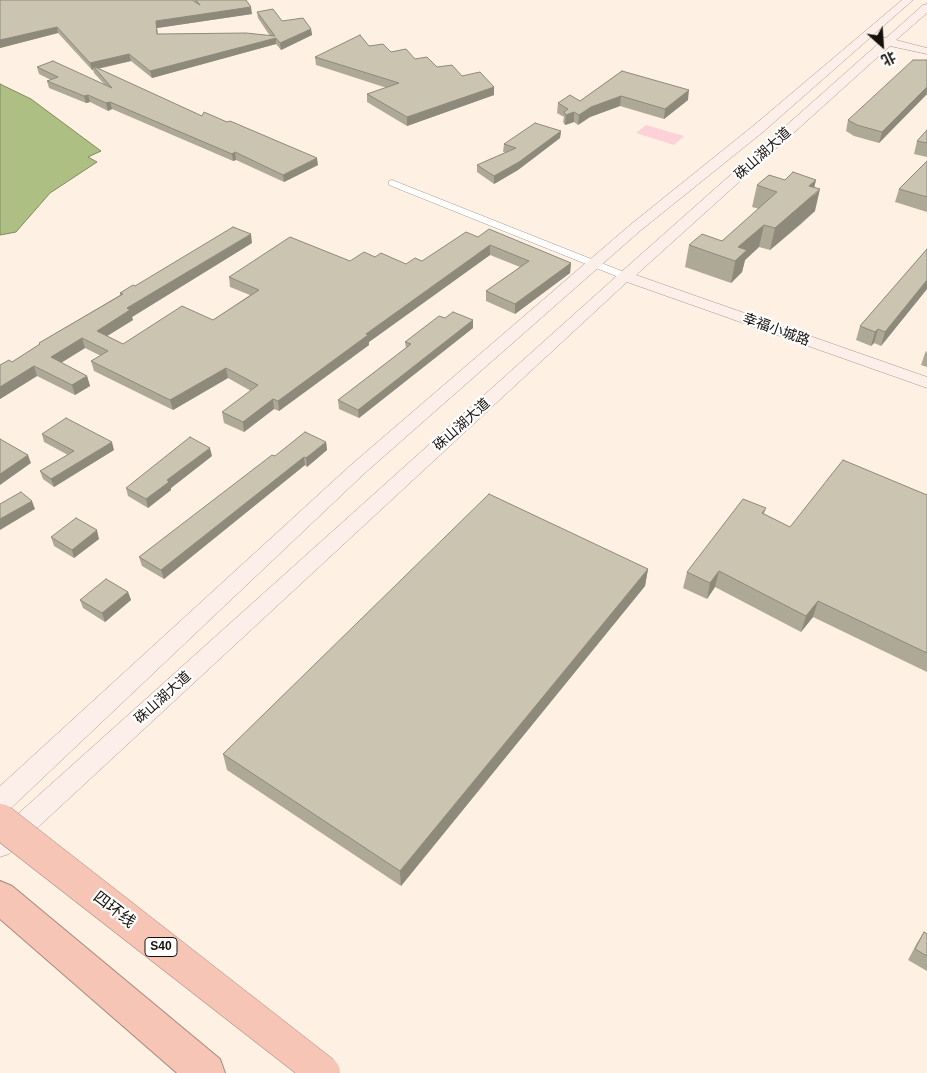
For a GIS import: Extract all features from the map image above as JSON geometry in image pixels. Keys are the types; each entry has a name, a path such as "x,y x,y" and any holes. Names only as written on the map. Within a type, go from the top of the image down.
{"highway":[{"name":"四环线","path":"1,838 323,1073"},
{"path":"0,897 206,1073"}],"main road":[{"name":"硃山湖大道","path":"0,802 360,468 594,264 758,129 908,0"},
{"name":"硃山湖大道","path":"1,838 625,276 927,7"},
{"path":"865,36 927,51"},
{"name":"幸福小城路","path":"625,276 927,384"}],"street":[{"path":"392,183 625,276"}],"shaded area":[{"path":"0,84 31,99 101,151 88,157 97,162 50,193 16,232 0,235"},
{"path":"646,125 684,136 674,145 636,133"}],"building":[{"path":"0,0 192,0 200,5 196,0 246,0 251,7 156,21 157,34 246,33 275,36 257,12 273,9 282,21 303,18 311,29 280,43 276,38 150,71 129,54 90,63 57,27 0,40"},
{"path":"360,35 369,46 383,44 391,52 406,49 415,59 427,57 437,67 452,65 462,76 480,72 494,87 407,117 367,94 399,83 315,57"},
{"path":"913,60 927,60 927,87 882,132 857,125 848,120"},
{"path":"53,61 112,88 93,66 202,116 204,112 227,122 230,121 317,158 283,175 235,152 232,154 110,102 106,103 88,95 84,96 47,81 58,77 37,67"},
{"path":"622,71 689,90 665,109 621,96 591,107 579,115 574,112 566,115 564,112 568,109 558,103 570,95 580,101"},
{"path":"535,123 561,131 519,162 494,176 477,165 516,148 504,144"},
{"path":"927,130 927,143 917,141"},
{"path":"927,161 927,197 899,189"},
{"path":"793,172 816,180 809,186 820,189 775,228 764,225 738,247 747,250 735,261 689,245 702,234 722,241 777,192 757,185 769,175 785,180"},
{"path":"233,227 251,234 127,308 130,310 97,331 123,344 182,306 213,320 259,290 229,277 290,237 350,261 364,252 375,257 381,253 406,264 415,258 422,261 466,232 478,237 489,229 571,263 515,304 486,291 529,261 490,245 366,334 368,335 278,401 273,399 243,422 222,412 258,385 226,368 170,400 91,361 108,351 82,338 51,357 87,376 72,385 34,366 0,387 0,365 9,360 12,362 39,343 123,294 120,293 133,285 135,286"},
{"path":"927,249 927,280 885,332 878,329 875,332 860,326"},
{"path":"453,312 473,320 358,410 338,400 411,344 405,342 439,316 445,318"},
{"path":"66,418 112,442 51,479 40,471 74,451 42,434"},
{"path":"305,432 326,442 306,458 304,457 161,570 139,557 272,455 275,456"},
{"path":"190,437 210,448 167,480 169,482 146,499 126,488"},
{"path":"0,439 28,455 0,474"},
{"path":"843,460 927,495 927,653 818,601 806,616 719,571 710,583 687,572 743,499 766,508 762,513 790,527"},
{"path":"21,492 32,501 0,519 0,504"},
{"path":"489,494 648,569 400,871 223,754"},
{"path":"76,518 97,530 72,550 51,537"},
{"path":"106,579 128,592 102,613 80,600"},
{"path":"924,932 927,934 927,956 915,949"}]}
